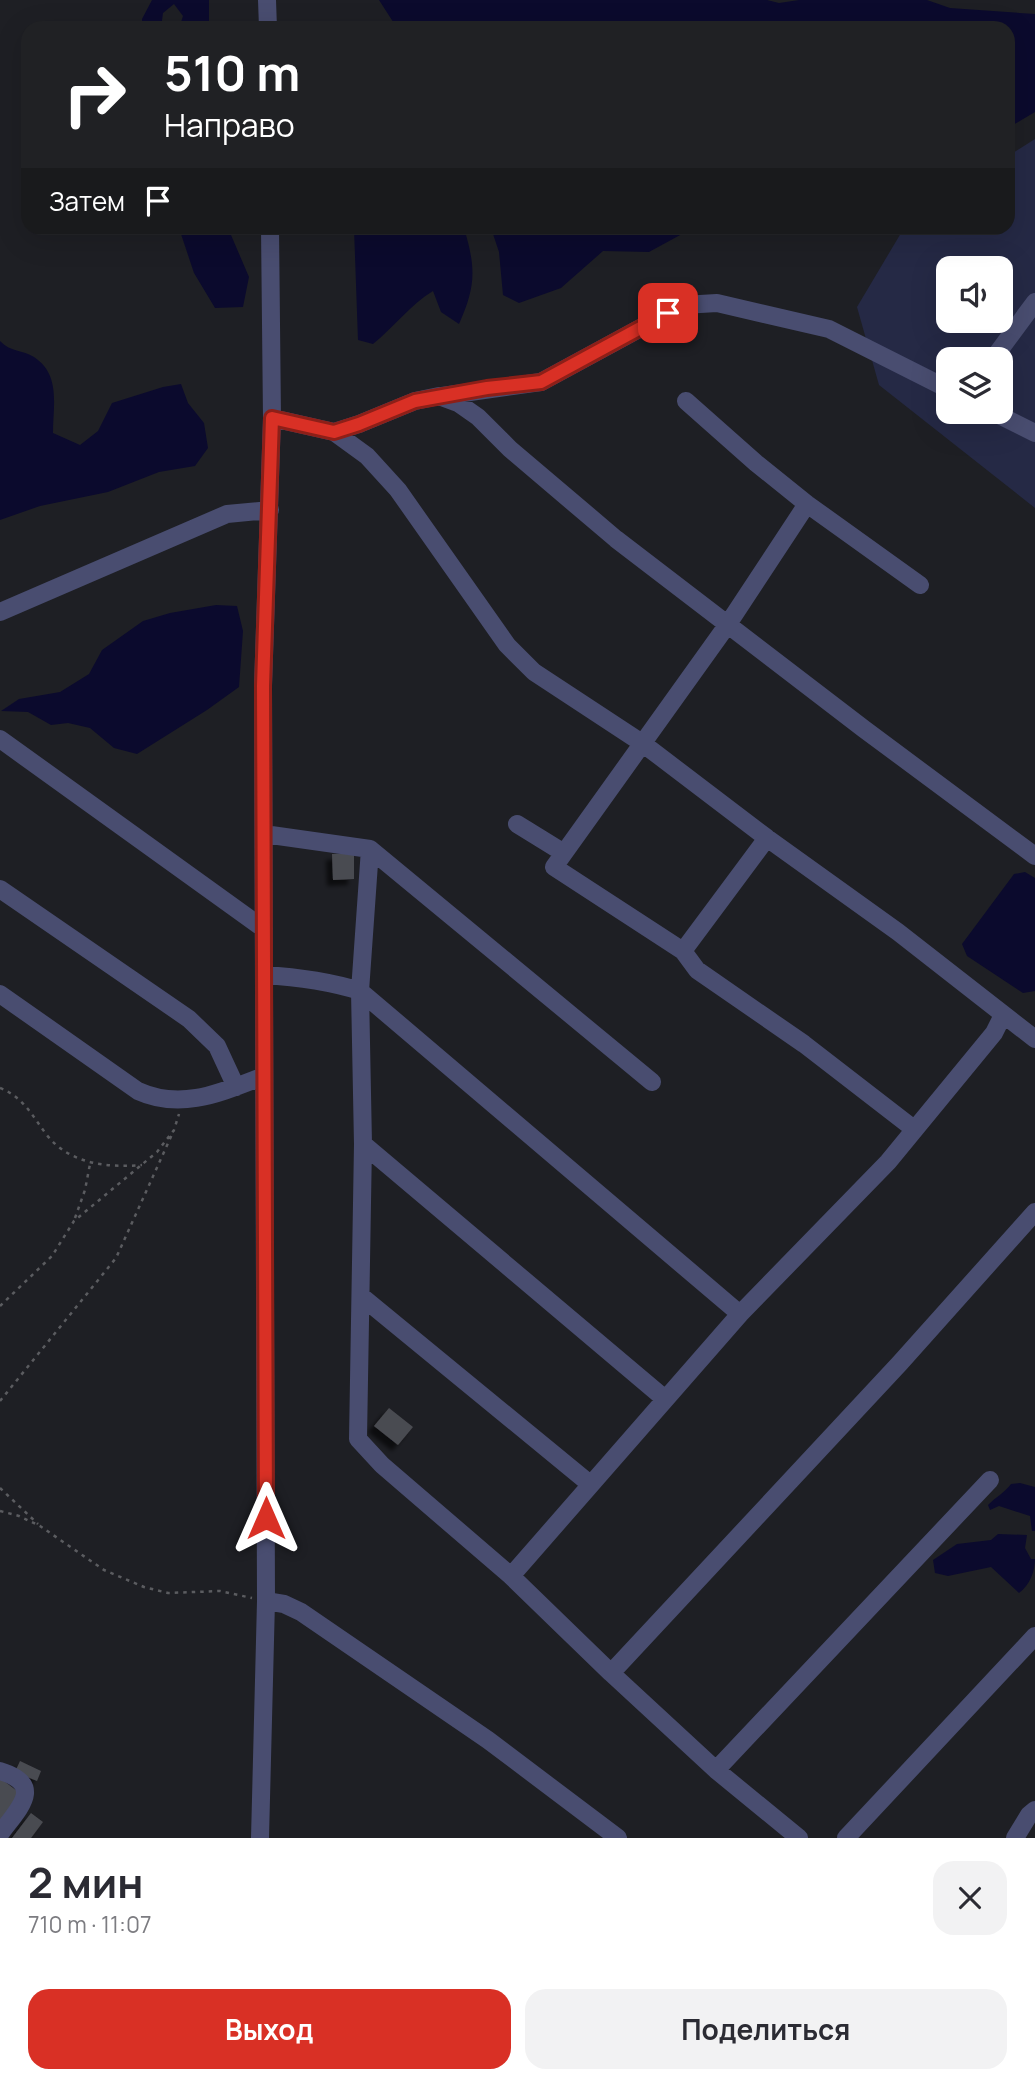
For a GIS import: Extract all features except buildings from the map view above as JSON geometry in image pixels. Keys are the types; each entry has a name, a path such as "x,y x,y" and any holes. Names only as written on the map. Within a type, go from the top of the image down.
{"street":[{"path":"267,0 268,21"},
{"path":"260,1838 266,1601 263,686 272,418 270,235"},
{"path":"1002,347 1035,302"},
{"path":"334,432 415,401 541,382 683,306 717,303 829,329 936,383"},
{"path":"439,397 458,403 478,417 510,449 617,539 864,729 1035,856"},
{"path":"686,401 756,463 920,585"},
{"path":"272,418 334,432 367,456 398,490 507,645 534,672 642,743 767,838 898,932 1003,1015 1032,1031"},
{"path":"1013,422 1035,433"},
{"path":"807,503 728,624 554,867 683,951 697,970 804,1044 914,1129"},
{"path":"0,612 227,514 270,510"},
{"path":"0,739 264,929"},
{"path":"517,824 564,853"},
{"path":"264,834 370,849 652,1082"},
{"path":"683,951 767,838"},
{"path":"370,849 359,991 363,1144 358,1439 382,1465 511,1576 716,1770 799,1838"},
{"path":"0,889 189,1019 216,1046 236,1087"},
{"path":"264,975 332,982 359,991 740,1314"},
{"path":"0,994 138,1091 155,1099 200,1098 264,1076"},
{"path":"511,1576 740,1314 888,1162 994,1033 1003,1015"},
{"path":"363,1144 665,1399"},
{"path":"611,1673 900,1363 1035,1212"},
{"path":"361,1296 590,1484"},
{"path":"716,1770 990,1480"},
{"path":"266,1601 284,1604 301,1612 488,1741 618,1838"},
{"path":"846,1838 1035,1636"},
{"path":"0,1771 23,1783 27,1792 24,1801 0,1834"},
{"path":"1015,1838 1035,1810"}],"path":[{"path":"0,1088 13,1093 32,1112 48,1136 66,1152 90,1163 116,1167 142,1165"},
{"path":"0,1401 116,1258 174,1130 184,1100"},
{"path":"74,1221 90,1205 142,1165 174,1130"},
{"path":"0,1306 52,1256 74,1221 85,1191 90,1163"},
{"path":"0,1488 40,1526 104,1570 144,1587 168,1593 220,1591 266,1601"},
{"path":"0,1511 40,1526"}],"shaded area":[{"path":"152,0 209,0 209,21 181,21 183,16 174,4 163,13 162,21 142,19"},
{"path":"379,0 767,0 779,3 799,0 927,0 950,8 1035,14 1035,112 1015,124 1015,21 392,21"},
{"path":"1035,139 1035,508 879,385 857,307 900,235 1015,235 1015,152"},
{"path":"181,235 231,235 249,277 243,307 215,308 194,273"},
{"path":"354,235 466,235 471,255 472,277 469,299 459,324 441,312 433,291 373,344 358,340"},
{"path":"493,235 680,235 649,252 603,251 561,288 519,303 503,295 499,252"},
{"path":"0,341 43,364 54,391 53,433 80,445 98,431 112,403 181,384 188,403 204,423 208,448 195,466 159,472 108,492 40,506 0,520"},
{"path":"216,605 237,606 243,631 239,687 137,754 114,748 90,728 68,723 51,725 28,712 1,711 19,699 60,692 89,674 102,650 143,621"},
{"path":"1025,872 1035,878 1035,991 1023,993 967,956 962,944 1014,874"},
{"path":"1020,1483 1035,1487 1035,1531 1032,1531 1030,1516 999,1506 990,1510 988,1505 1011,1484"},
{"path":"998,1534 1027,1535 1025,1548 1031,1559 1035,1559 1035,1564 1029,1582 1019,1593 991,1567 948,1576 935,1573 933,1560 957,1544 991,1540"}],"route":[{"path":"266,1518 263,686 272,418 334,432 415,401 487,388 541,382 668,313"}]}
